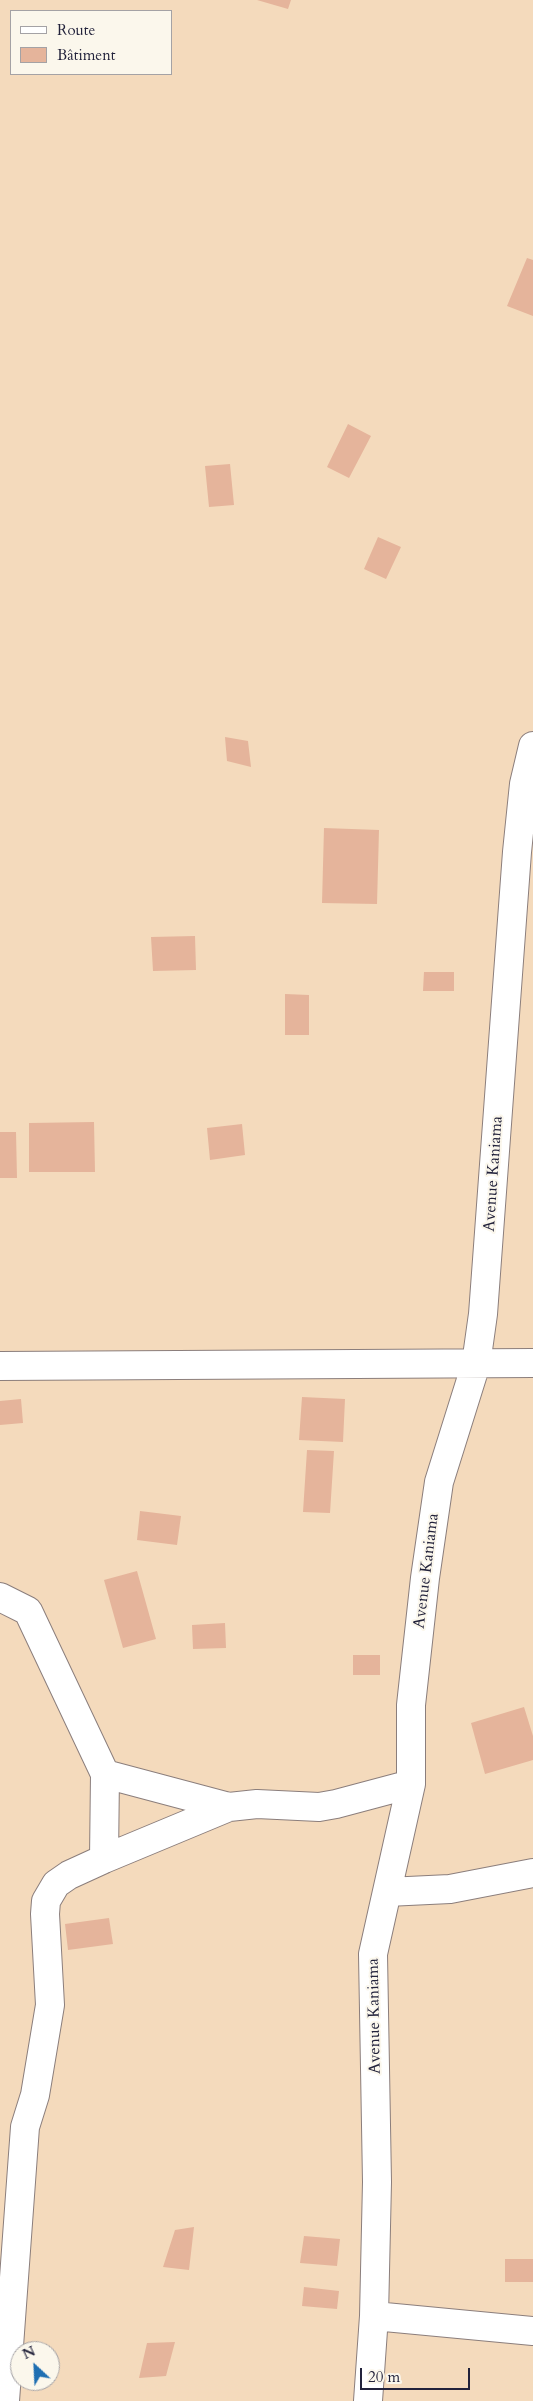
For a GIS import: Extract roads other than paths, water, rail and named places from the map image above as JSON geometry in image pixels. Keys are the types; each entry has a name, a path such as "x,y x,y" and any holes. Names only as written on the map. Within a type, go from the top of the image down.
{"street":[{"name":"Avenue Kaniama","path":"368,2401 374,2316 377,2182 373,1954 410,1784 411,1705 425,1578 438,1491 476,1364 488,1256 517,852 524,784 533,746"},
{"path":"0,1366 533,1363"},
{"path":"0,1597 28,1611 105,1774 104,1859"},
{"path":"105,1774 229,1807"},
{"path":"5,2401 25,2127 35,2095 50,2005 46,1901 56,1884 104,1859 229,1807 257,1804 319,1807 410,1784"},
{"path":"387,1892 450,1889 533,1872"},
{"path":"374,2316 533,2331"}]}
